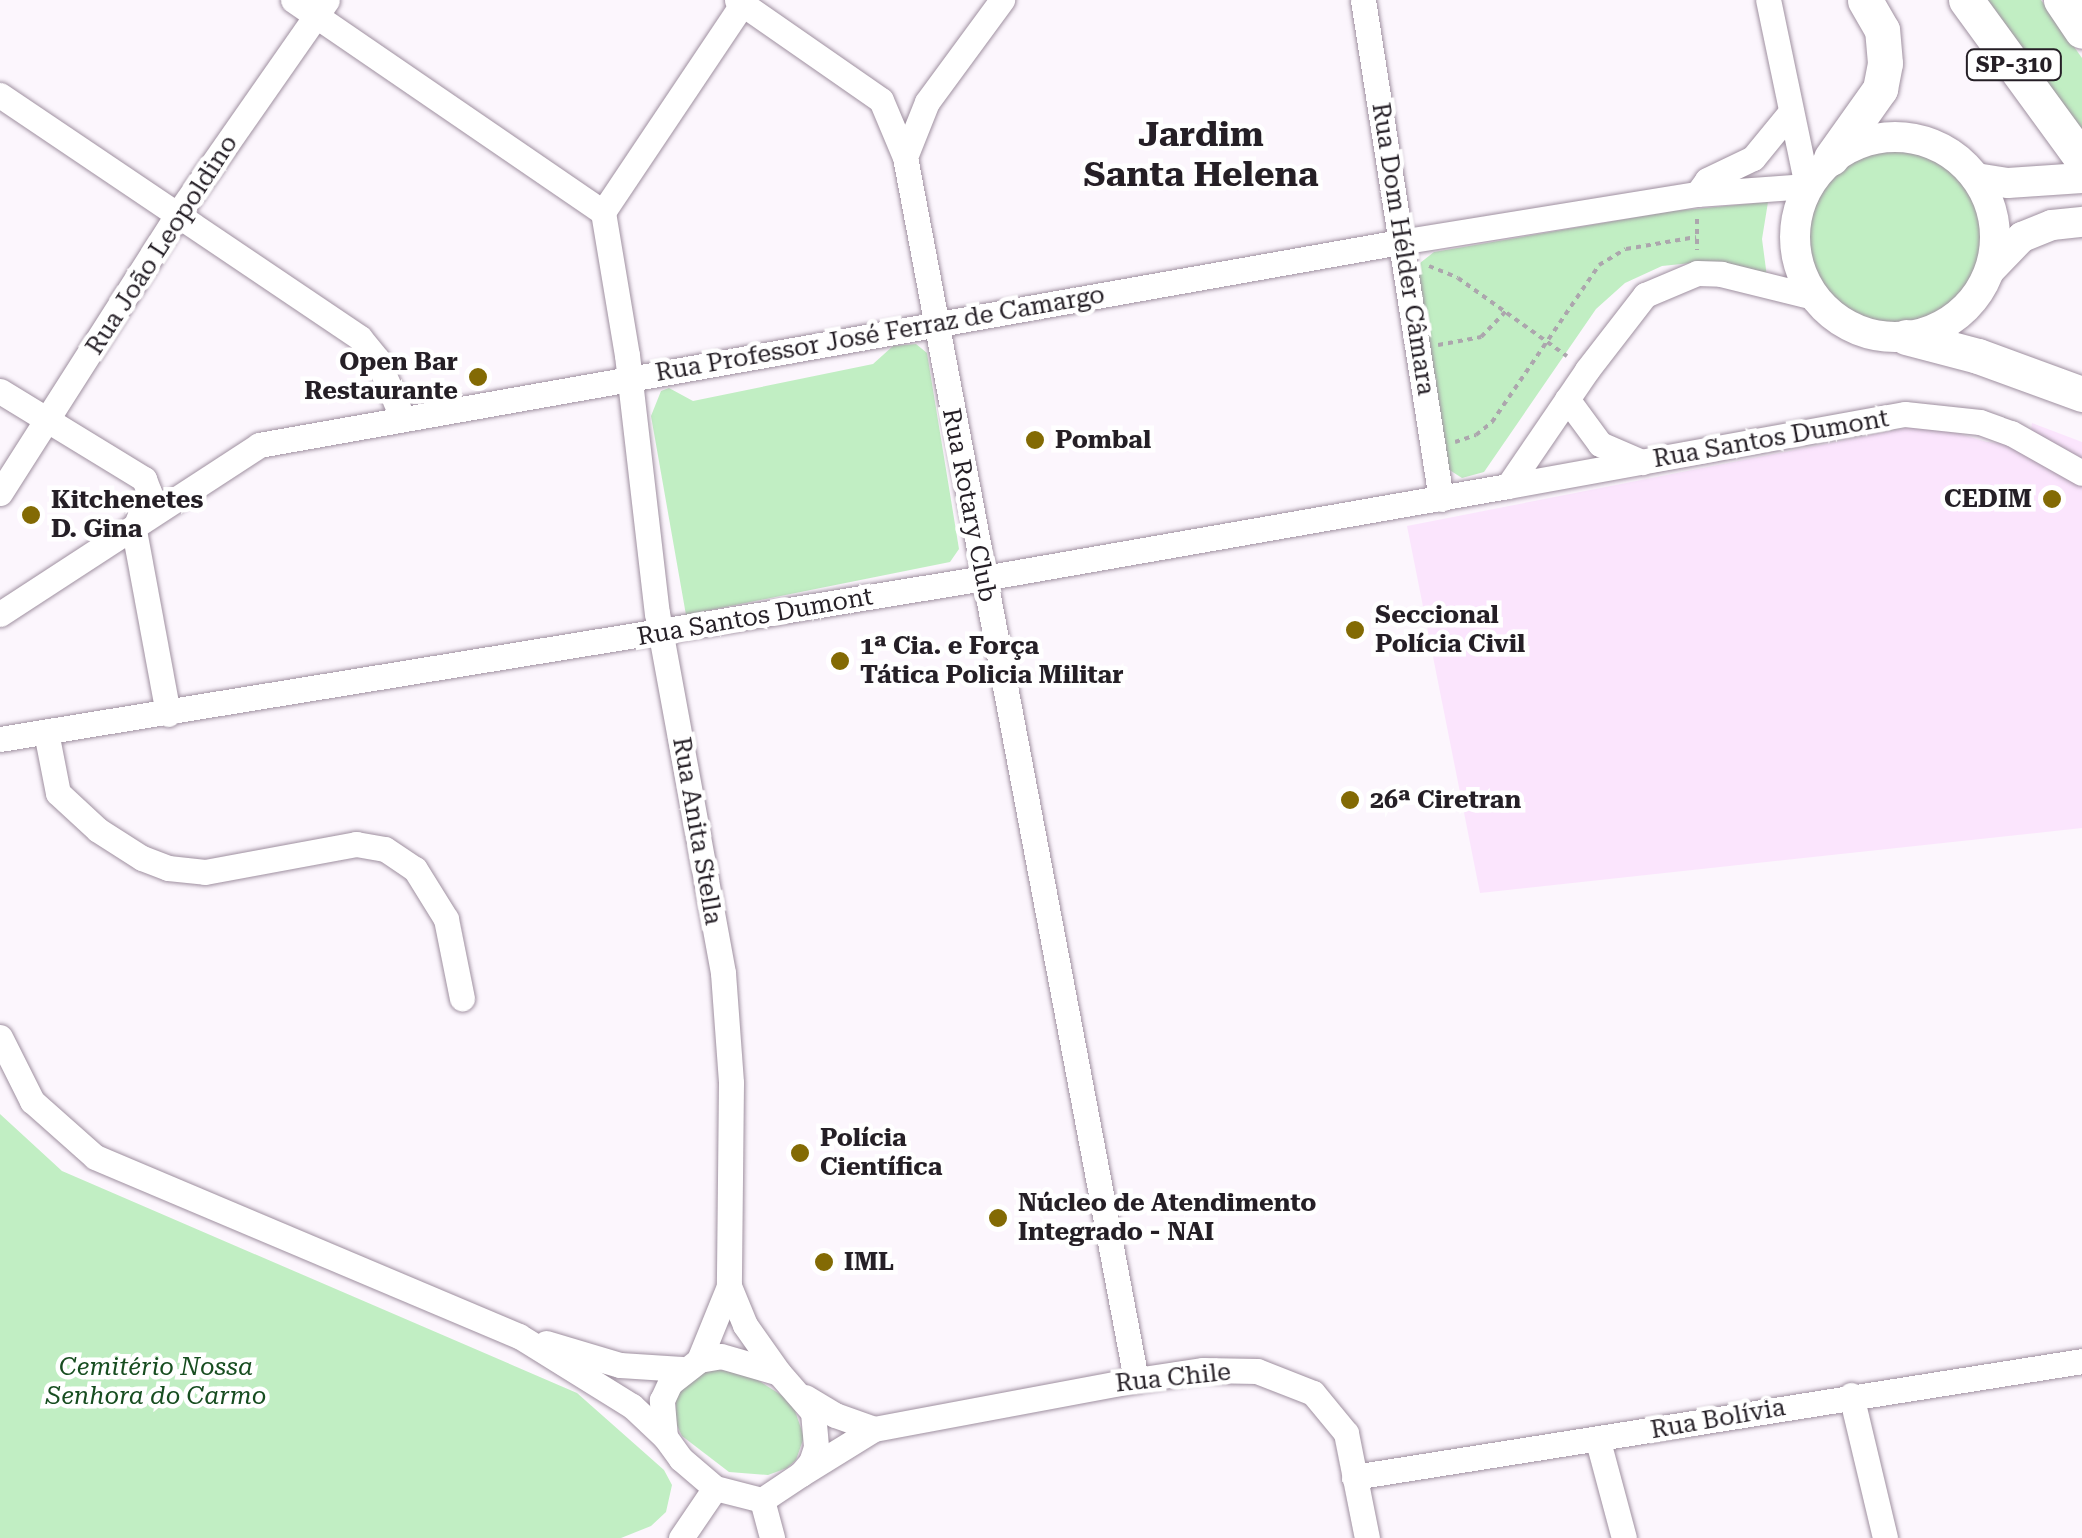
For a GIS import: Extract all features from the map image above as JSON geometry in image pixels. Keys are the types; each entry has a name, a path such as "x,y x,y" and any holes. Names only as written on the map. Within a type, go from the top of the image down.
{"highway":[{"path":"1831,158 1880,89 1885,63 1882,30 1865,0"},
{"name":"SP-310","path":"1966,0 2082,159"},
{"name":"SP-310","path":"2061,0 2082,30"},
{"path":"1906,338 1978,356 2082,394"}],"main road":[{"path":"1991,269 1996,238 1991,206 1976,178 1953,155 1924,140 1892,136 1860,142 1831,158 1808,186 1796,213 1794,242 1800,271 1814,297 1855,330 1906,338 1934,330 1959,316 1978,294 1991,269 2022,238 2052,226 2082,222"},
{"path":"1976,178 2008,183 2082,178"}],"street":[{"path":"293,0 322,8 603,212 742,1 880,100 927,102"},
{"path":"905,157 927,102 1002,0"},
{"name":"Rua Dom Hélder Câmara","path":"1362,0 1420,346 1441,498"},
{"path":"1768,0 1783,57 1789,114 1808,186"},
{"name":"Rua João Leopoldino","path":"0,493 50,420 177,214 322,8"},
{"path":"0,95 360,338 376,359 403,420"},
{"name":"Rua Rotary Club","path":"880,100 905,157 1136,1380"},
{"path":"1697,194 1708,180 1752,158 1789,114"},
{"name":"Rua Professor José Ferraz de Camargo","path":"0,614 259,445 934,326 1402,254 1697,194 1808,186"},
{"name":"Rua Anita Stella","path":"603,212 630,378 661,632 724,973 731,1083 728,1286"},
{"path":"1508,486 1587,370 1645,295 1697,273 1722,274 1814,297"},
{"path":"0,391 144,480 149,492 134,530 168,714"},
{"path":"1568,399 1600,444 1642,462"},
{"name":"Rua Santos Dumont","path":"0,738 168,714 984,578 1905,414 1980,422 2011,433 2082,473"},
{"path":"46,732 58,792 98,830 168,868 205,872 356,844 385,849 415,869 446,919 462,998"},
{"path":"0,1037 32,1101 95,1157 518,1336 620,1365 691,1364 721,1356 779,1373"},
{"path":"664,1437 662,1400 691,1364 728,1286"},
{"path":"728,1286 746,1325 779,1373 805,1397 835,1416 874,1429"},
{"path":"518,1336 632,1406 680,1459 714,1488 762,1500 874,1429"},
{"name":"Rua Bolívia","path":"1354,1477 2082,1360"},
{"name":"Rua Chile","path":"874,1429 1136,1380 1203,1370 1257,1371 1286,1379 1313,1393 1346,1432 1367,1538"},
{"path":"1851,1396 1885,1538"},
{"path":"801,1474 816,1447 817,1429 805,1397"},
{"path":"1598,1440 1624,1538"},
{"path":"681,1538 714,1488"},
{"path":"762,1500 772,1538"}],"path":[{"path":"1697,194 1697,273"},
{"path":"1436,449 1476,435 1492,422 1600,264 1626,249 1696,236"},
{"path":"1402,254 1434,266 1506,311 1587,370"},
{"path":"1420,346 1460,344 1481,337 1506,311"}],"shaded area":[{"path":"2032,423 2082,442 2082,828 1480,893 1407,526 1927,424 1987,442 2029,446"}],"green space":[{"path":"1988,0 2041,0 2082,58 2082,131"},
{"path":"1895,150 1929,156 1957,176 1977,204 1983,238 1977,272 1957,300 1929,320 1895,326 1861,320 1833,300 1813,272 1807,238 1813,204 1833,176 1861,156"},
{"path":"1768,202 1762,239 1767,277 1701,262 1662,266 1625,283 1596,309 1484,472 1462,478 1448,469 1415,272 1420,263 1434,252 1673,211"},
{"path":"916,344 927,353 959,549 950,562 686,615 651,416 661,391 669,388 693,401 873,364 893,346"},
{"name":"Cemitério Nossa Senhora do Carmo","path":"0,1114 62,1171 577,1393 664,1470 672,1485 666,1512 651,1526 621,1538 0,1538"},
{"path":"712,1369 747,1373 792,1402 804,1437 796,1460 787,1468 768,1475 729,1472 682,1436 676,1423 676,1395 688,1378"}],"place":[{"name":"Open Bar Restaurante","path":"478,377"},
{"name":"Pombal","path":"1035,440"},
{"name":"CEDIM","path":"2052,499"},
{"name":"Kitchenetes D. Gina","path":"31,515"},
{"name":"Seccional Polícia Civil","path":"1355,630"},
{"name":"1ª Cia. e Força Tática Policia Militar","path":"840,661"},
{"name":"26ª Ciretran","path":"1350,800"},
{"name":"Polícia Científica","path":"800,1153"},
{"name":"Núcleo de Atendimento Integrado - NAI","path":"998,1218"},
{"name":"IML","path":"824,1262"}],"district":[{"name":"Jardim Santa Helena","path":"1201,155"}]}
